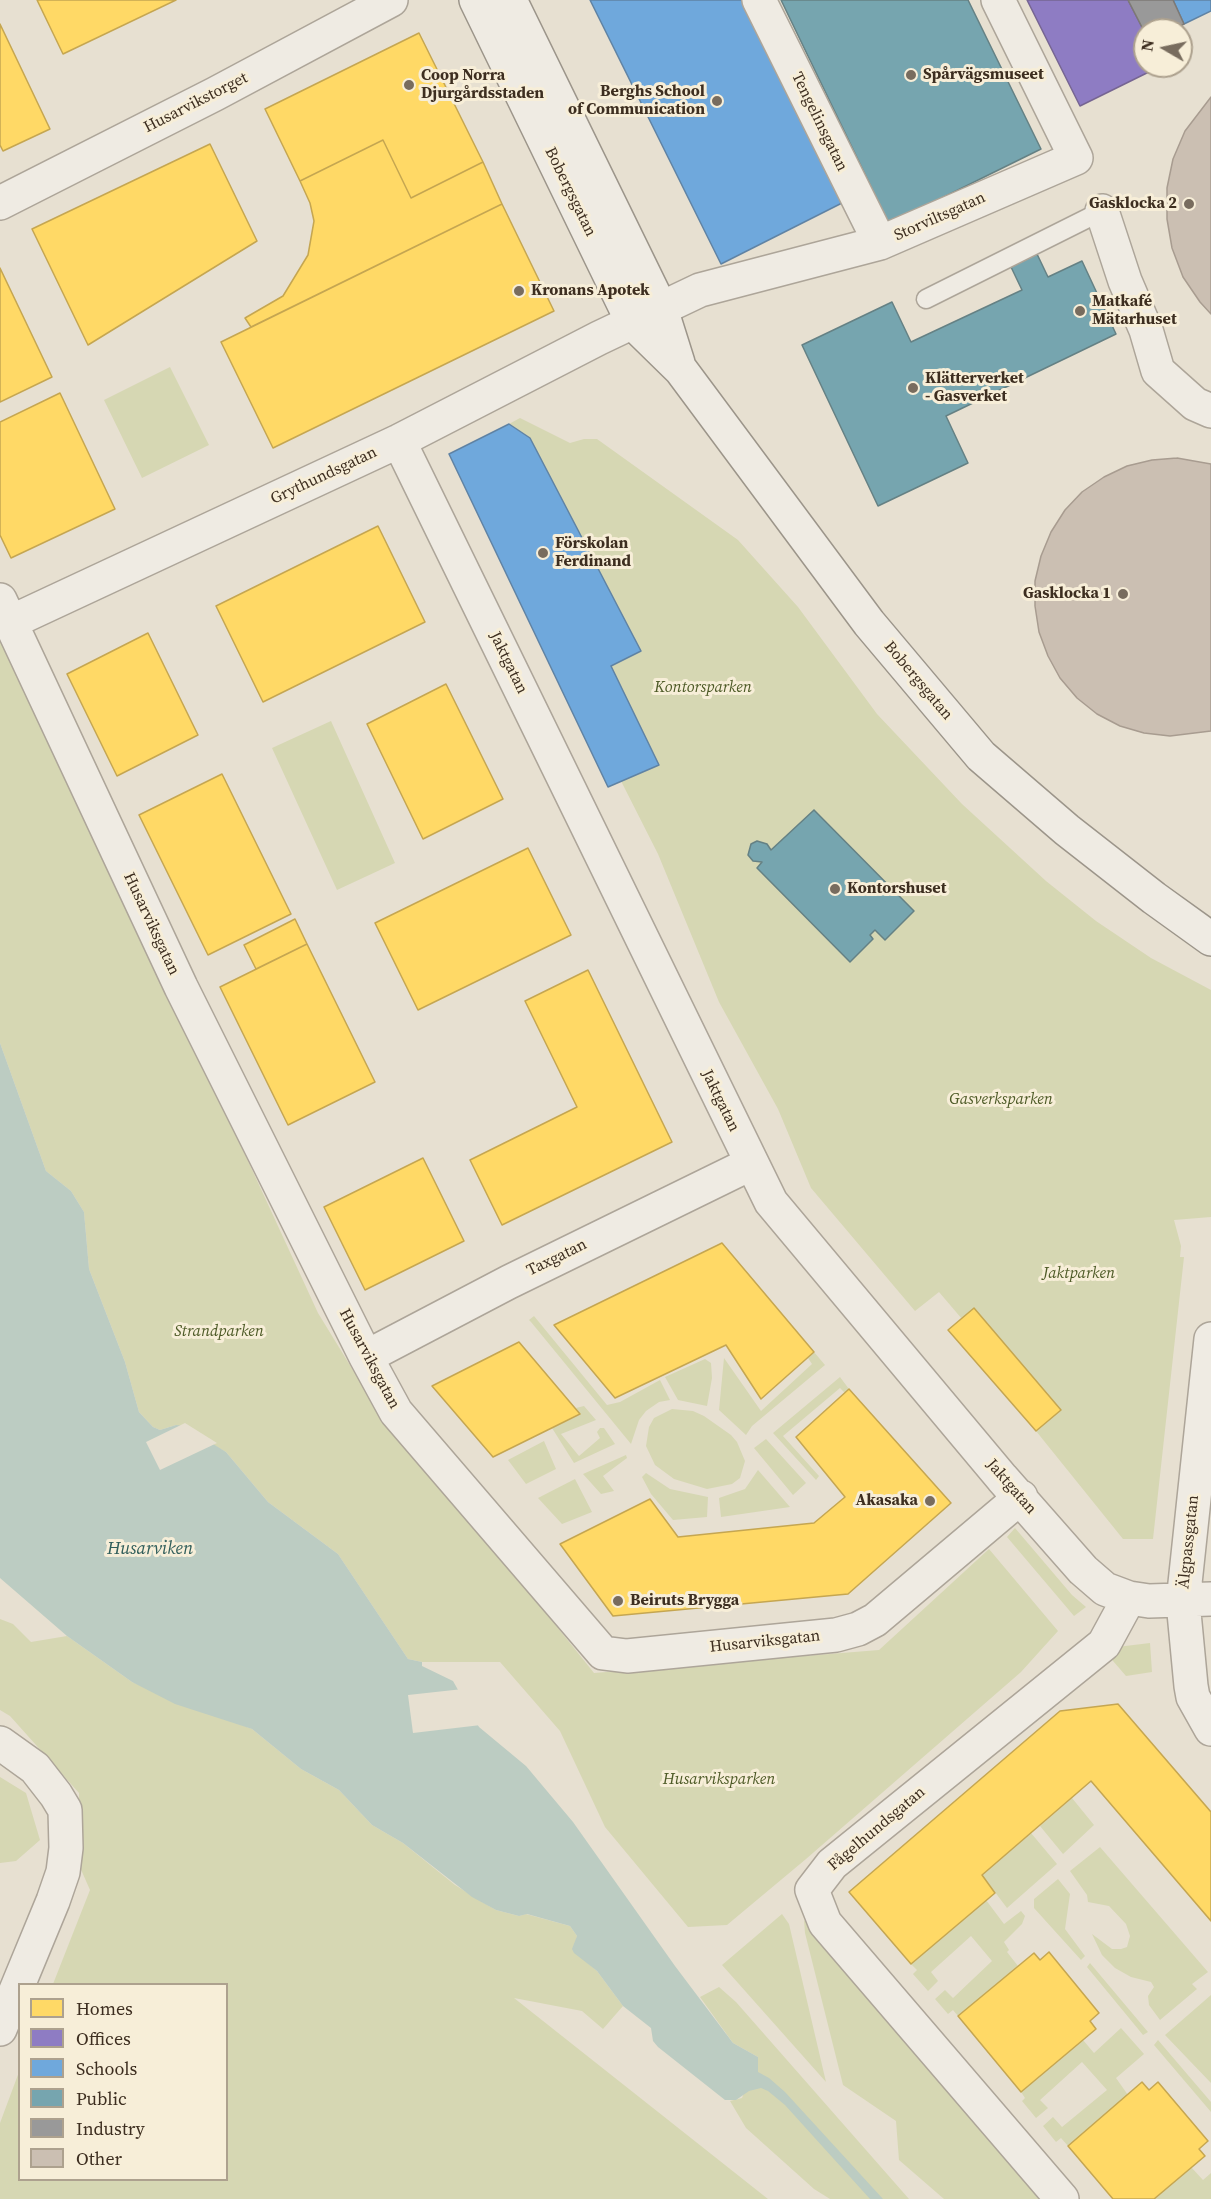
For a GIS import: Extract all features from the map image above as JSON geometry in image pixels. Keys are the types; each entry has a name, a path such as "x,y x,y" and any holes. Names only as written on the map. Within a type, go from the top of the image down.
{"street":[{"name":"Husarvikstorget","path":"0,203 215,94 391,0"},
{"name":"Bobergsgatan","path":"476,0 647,316 681,370 869,623 981,756 1067,830 1211,939"},
{"name":"Bobergsgatan","path":"510,0 647,316"},
{"name":"Tengelinsgatan","path":"759,0 880,243"},
{"name":"Storviltsgatan","path":"647,316 700,290 880,243 1076,158 998,0"},
{"path":"1102,211 1125,281 1146,330 1158,371 1196,404 1211,411"},
{"name":"Grythundsgatan","path":"5,611 399,441 599,338 647,316"},
{"name":"Jaktgatan","path":"399,441 750,1164 771,1202 1083,1570 1105,1589 1129,1598 1197,1601"},
{"name":"Husarviksgatan","path":"5,611 181,987 396,1412 603,1653 616,1656 836,1635 858,1629 875,1620 1021,1497"},
{"name":"Taxgatan","path":"366,1356 508,1282 750,1164"},
{"name":"Älgpassgatan","path":"1211,1339 1191,1686 1197,1705 1211,1729"},
{"name":"Fågelhundsgatan","path":"1062,2199 825,1923 812,1890 832,1864 1104,1644 1129,1598"},
{"path":"0,1743 35,1768 65,1809 66,1848 63,1872 19,1983"},
{"path":"0,2029 18,1985"}],"lane":[{"path":"926,299 1102,211"}],"green space":[{"path":"170,367 209,445 142,478 104,400"},
{"name":"Gasverksparken","path":"520,418 570,443 584,439 597,439 738,540 798,607 877,714 962,804 1046,881 1096,921 1151,958 1211,990 1211,1217 1174,1220 1181,1246 1180,1257 1184,1257 1153,1539 1123,1539 1036,1431 1060,1409 974,1309 962,1319 939,1292 915,1311 811,1188 778,1109 719,1002 658,854 621,781 658,765 611,666 640,651 530,438 509,424"},
{"name":"Strandparken","path":"0,622 318,1313 359,1380 594,1673 879,1650 989,1549 1058,1631 1021,1672 727,1925 688,1927 605,1827 560,1731 500,1662 422,1662 408,1659 338,1554 268,1502 226,1452 176,1425 160,1430 153,1427 139,1412 125,1362 89,1269 84,1212 71,1191 46,1171 0,1043"},
{"path":"331,721 395,863 337,890 272,748"},
{"path":"534,1316 607,1405 620,1402 660,1380 670,1400 659,1402 646,1411 639,1420 631,1444 529,1320"},
{"path":"814,1352 825,1365 752,1426 746,1435 719,1410 724,1358 761,1411 812,1364 808,1358"},
{"path":"705,1359 711,1363 712,1378 707,1406 678,1400 665,1377"},
{"path":"840,1377 849,1389 845,1393 840,1388 783,1436 819,1476 816,1480 773,1433"},
{"path":"584,1406 596,1420 561,1434 579,1456 600,1438 597,1432 600,1428 604,1428 615,1444 574,1463 552,1428 580,1415 576,1408"},
{"path":"672,1409 693,1411 731,1435 737,1442 745,1461 740,1478 732,1484 707,1489 674,1479 655,1465 646,1446 649,1427 654,1418"},
{"path":"766,1439 806,1483 793,1495 754,1448"},
{"path":"544,1441 556,1469 526,1484 508,1460"},
{"path":"626,1455 627,1458 603,1476 614,1491 601,1494 583,1474"},
{"path":"758,1470 790,1507 721,1517 719,1498 745,1489"},
{"path":"646,1473 670,1489 708,1497 707,1517 673,1520 651,1494 642,1477"},
{"path":"575,1479 592,1512 562,1524 538,1498"},
{"path":"1015,1528 1072,1595 1086,1607 1074,1616 1007,1537"},
{"path":"0,1619 13,1624 31,1642 67,1636 132,1682 252,1729 301,1769 339,1790 372,1825 403,1843 455,1885 496,1910 519,1916 526,1914 570,1926 577,1936 575,1944 580,1956 597,1971 623,2006 603,2029 582,2011 514,1998 768,2199 0,2199 0,2123 18,2075 18,2181 228,2181 228,1983 53,1983 90,1890 79,1865 79,1793 10,1716 0,1710"},
{"path":"1150,1643 1152,1672 1126,1676 1107,1654 1117,1647"},
{"path":"0,1777 26,1793 40,1840 16,1861 0,1863"},
{"path":"1072,1798 1094,1825 1063,1854 1040,1826"},
{"path":"1031,1833 1057,1864 1007,1908 982,1875"},
{"path":"1100,1847 1208,1972 1192,1984 1197,1989 1160,2020 1149,2005 1148,1996 1154,1987 1151,1982 1131,1977 1115,1968 1102,1955 1092,1934 1112,1949 1121,1949 1127,1947 1130,1936 1126,1924 1109,1906 1088,1902 1087,1895 1070,1871"},
{"path":"1058,1879 1070,1894 1065,1929 1085,1956 1081,1960 1034,1908 1034,1899"},
{"path":"986,1900 1004,1924 1021,1911 1025,1916 1022,1924 1004,1942 1009,1950 1007,1952 1018,1966 958,2016 953,2010 948,2014 935,1999 945,1990 953,1998 992,1961 971,1936 931,1972 938,1981 928,1991 913,1974 917,1970 911,1964"},
{"path":"782,1914 789,1924 826,2082 722,1965"},
{"path":"804,1920 1043,2199 944,2199 899,2160 896,2121 843,2085 805,1933"},
{"path":"1090,1963 1148,2032 1143,2035 1087,1967"},
{"path":"719,1987 736,2002 909,2199 830,2199 814,2189 746,2128 730,2101 742,2098 758,2057 733,2043 700,1997"},
{"path":"1211,1995 1211,2083 1165,2035"},
{"path":"1121,2028 1144,2054 1116,2078 1128,2095 1068,2146 1061,2138 1056,2142 1043,2126 1053,2117 1062,2127 1107,2090 1082,2062 1040,2100 1048,2108 1036,2118 1022,2101 1025,2098 1021,2092 1083,2040 1094,2053"},
{"path":"1158,2040 1211,2102 1211,2112 1154,2045"},
{"path":"1191,2167 1203,2180 1211,2173 1211,2199 1154,2199"}],"water":[{"name":"Husarviken","path":"0,1043 46,1171 71,1191 84,1212 89,1269 125,1362 139,1412 153,1427 160,1430 176,1425 184,1426 226,1452 268,1502 338,1554 408,1659 422,1662 422,1666 453,1681 479,1727 526,1766 573,1822 675,1966 733,2043 758,2057 758,2072 785,2092 883,2199 870,2199 785,2105 768,2091 761,2088 749,2091 736,2100 725,2100 658,2047 653,2041 651,2028 623,2006 597,1971 574,1953 572,1949 577,1936 570,1926 527,1914 519,1916 496,1910 472,1897 403,1843 372,1825 339,1790 301,1769 252,1729 175,1704 132,1682 67,1636 0,1578"}],"pier":[{"path":"185,1423 217,1443 160,1470 146,1442"},
{"path":"463,1689 481,1725 413,1733 408,1695"}],"building: Homes":[{"path":"37,0 176,0 63,54"},
{"path":"0,24 50,129 3,151 0,145"},
{"path":"419,33 483,162 411,198 383,140 300,181 265,109"},
{"path":"383,140 411,198 483,162 502,204 251,327 245,318 283,296 308,255 314,221 310,203 300,181"},
{"path":"210,144 257,241 88,345 32,229"},
{"path":"502,204 554,311 273,448 221,342"},
{"path":"0,268 52,377 0,402"},
{"path":"60,393 115,509 11,558 0,535 0,422"},
{"path":"378,526 425,622 263,702 216,606"},
{"path":"148,633 198,735 117,776 67,674"},
{"path":"446,684 503,799 423,839 367,724"},
{"path":"222,774 291,914 208,955 139,815"},
{"path":"528,848 571,935 418,1010 375,923"},
{"path":"295,919 307,944 256,969 244,945"},
{"path":"307,944 375,1082 288,1125 220,987"},
{"path":"588,970 672,1142 502,1225 470,1160 577,1107 525,1001"},
{"path":"423,1158 464,1241 365,1290 324,1207"},
{"path":"722,1243 814,1352 761,1399 726,1345 615,1398 554,1325"},
{"path":"974,1308 1061,1410 1036,1431 948,1330"},
{"path":"519,1342 580,1414 493,1457 432,1386"},
{"path":"849,1389 951,1503 848,1594 613,1616 560,1544 650,1499 678,1537 814,1523 845,1497 796,1437"},
{"path":"1118,1704 1211,1812 1211,1921 1091,1781 982,1875 995,1893 911,1964 849,1892 1060,1711"},
{"path":"1049,1952 1099,2013 1090,2021 1096,2029 1021,2092 958,2016 1034,1953 1040,1960"},
{"path":"1142,2082 1149,2090 1158,2082 1208,2141 1199,2149 1205,2156 1154,2199 1113,2199 1068,2146"}],"building: Offices":[{"path":"1027,0 1128,0 1137,18 1133,18 1133,78 1137,78 1080,106"}],"building: Schools":[{"name":"Berghs School of Communication","path":"590,0 743,0 844,202 721,264"},
{"path":"1173,0 1211,0 1211,11 1193,20 1181,18"},
{"name":"Förskolan Ferdinand","path":"509,424 530,438 641,651 611,666 659,765 608,787 449,454"}],"building: Public":[{"name":"Spårvägsmuseet","path":"781,0 968,0 1041,149 889,224"},
{"name":"Klätterverket - Gasverket","path":"1037,254 1048,277 1082,261 1116,334 946,416 968,463 878,506 802,345 892,302 911,342 1022,290 1011,267"},
{"name":"Kontorshuset","path":"814,810 914,911 885,940 875,930 870,935 873,939 850,962 757,868 762,862 753,861 748,855 751,844 757,841 767,844 771,850"}],"building: Industry":[{"path":"1128,0 1173,0 1181,18 1137,18"}],"building: Other":[{"name":"Gasklocka 2","path":"1211,97 1211,314 1183,277 1172,248 1167,219 1167,188 1173,159 1185,131"},
{"name":"Gasklocka 1","path":"1177,458 1211,464 1211,731 1170,736 1144,733 1120,726 1097,714 1077,698 1060,678 1039,632 1035,606 1035,581 1041,556 1051,532 1065,510 1082,492 1104,477 1127,466 1152,460"}],"place":[{"name":"Spårvägsmuseet","path":"911,75"},
{"name":"Coop Norra Djurgårdsstaden","path":"409,85"},
{"name":"Berghs School of Communication","path":"717,101"},
{"name":"Gasklocka 2","path":"1189,204"},
{"name":"Kronans Apotek","path":"519,291"},
{"name":"Matkafé Mätarhuset","path":"1080,311"},
{"name":"Klätterverket - Gasverket","path":"913,388"},
{"name":"Förskolan Ferdinand","path":"543,553"},
{"name":"Gasklocka 1","path":"1123,594"},
{"name":"Kontorshuset","path":"835,889"},
{"name":"Akasaka","path":"930,1501"},
{"name":"Beiruts Brygga","path":"618,1601"}],"park label":[{"name":"Kontorsparken","path":"703,688"},
{"name":"Jaktparken","path":"1079,1274"},
{"name":"Husarviksparken","path":"719,1780"}]}
